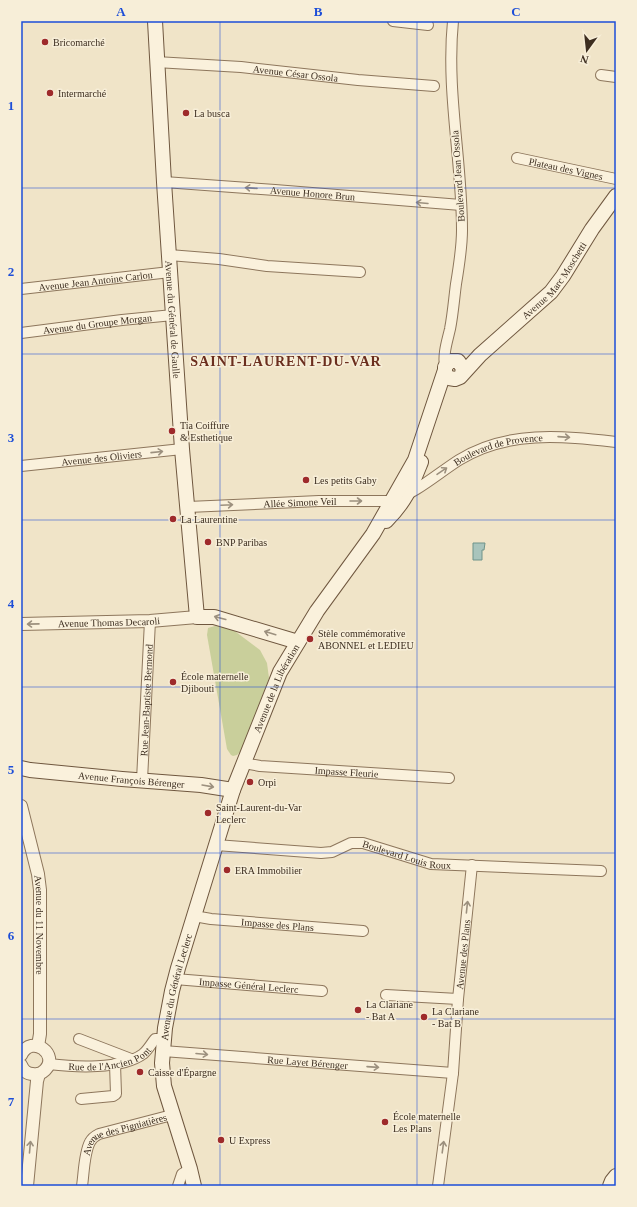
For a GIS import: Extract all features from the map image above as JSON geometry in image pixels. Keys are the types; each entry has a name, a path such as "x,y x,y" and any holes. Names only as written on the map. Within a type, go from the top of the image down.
{"main road":[{"name":"Avenue du Général de Gaulle","path":"155,21 156,62 182,449 197,617"},
{"name":"Avenue Marc Moschetti","path":"454,369 480,355 551,292 563,276 592,229 616,196"},
{"name":"Avenue de la Libération","path":"233,790 280,672 317,611 373,534 416,456 454,369"},
{"name":"Avenue de la Libération","path":"373,534 391,516 409,492 430,440 454,369"},
{"path":"197,617 214,616 298,642"},
{"name":"Avenue François Bérenger","path":"24,771 201,785 233,790"},
{"name":"Avenue du Général Leclerc","path":"194,1186 164,1086 162,1075 163,1045 175,979 233,790"},
{"path":"610,1186 616,1176"}],"street":[{"path":"393,21 428,25"},
{"name":"Boulevard Jean Ossola","path":"453,21 453,93 461,205 461,247 450,330 454,369"},
{"name":"Avenue César Ossola","path":"156,62 241,67 358,80 434,86"},
{"path":"601,75 616,77"},
{"name":"Plateau des Vignes","path":"516,158 616,179"},
{"name":"Avenue Honore Brun","path":"164,182 461,205"},
{"path":"169,255 267,266 360,272"},
{"name":"Avenue Jean Antoine Carlon","path":"21,289 170,272"},
{"name":"Avenue du Groupe Morgan","path":"21,333 173,315"},
{"name":"Boulevard de Provence","path":"409,492 425,484 474,452 502,442 522,438 550,436 616,442"},
{"name":"Avenue des Oliviers","path":"21,466 182,449"},
{"path":"408,472 409,492"},
{"name":"Allée Simone Veil","path":"188,508 319,501 391,501 400,498 409,492"},
{"name":"Avenue Thomas Decaroli","path":"21,624 150,621 197,617"},
{"name":"Rue Jean-Baptiste Bermond","path":"142,780 150,621"},
{"name":"Impasse Fleurie","path":"244,763 260,766 449,778"},
{"name":"Avenue du 11 Novembre","path":"21,806 38,874 40,890 40,1034 38,1046"},
{"name":"Boulevard Louis Roux","path":"216,845 321,853 332,852 351,843 363,843 431,864 601,871"},
{"name":"Avenue des Plans","path":"438,1186 453,1073 458,999 472,865"},
{"name":"Impasse des Plans","path":"194,916 212,920 362,931"},
{"name":"Impasse Général Leclerc","path":"175,979 322,991"},
{"path":"386,995 458,999"},
{"path":"79,1039 131,1059"},
{"name":"Rue de l'Ancien Pont","path":"48,1064 86,1066 109,1065 131,1059 144,1053 155,1039 163,1045"},
{"name":"Rue Layet Bérenger","path":"163,1045 453,1073"},
{"path":"21,1055 29,1046 38,1046 46,1051 49,1059 45,1070 35,1075 27,1072 21,1065"},
{"path":"81,1099 113,1096 116,1094 115,1064"},
{"path":"27,1186 39,1074"},
{"name":"Avenue des Pigniatières","path":"82,1186 87,1151 93,1137 99,1134 172,1115"},
{"path":"178,1186 182,1174 190,1169"}],"green space":[{"path":"215,626 232,629 260,650 267,663 269,678 242,750 237,755 233,756 227,749 207,635 208,628"}],"water":[{"path":"473,543 485,543 484,550 482,550 482,560 473,560"}],"place":[{"name":"Bricomarché","path":"45,42"},
{"name":"Intermarché","path":"50,93"},
{"name":"La busca","path":"186,113"},
{"name":"Tia Coiffure & Esthetique","path":"172,431"},
{"name":"Les petits Gaby","path":"306,480"},
{"name":"La Laurentine","path":"173,519"},
{"name":"BNP Paribas","path":"208,542"},
{"name":"Stèle commémorative ABONNEL et LEDIEU","path":"310,639"},
{"name":"École maternelle Djibouti","path":"173,682"},
{"name":"Orpi","path":"250,782"},
{"name":"Saint-Laurent-du-Var Leclerc","path":"208,813"},
{"name":"ERA Immobilier","path":"227,870"},
{"name":"La Clariane - Bat A","path":"358,1010"},
{"name":"La Clariane - Bat B","path":"424,1017"},
{"name":"Caisse d'Épargne","path":"140,1072"},
{"name":"École maternelle Les Plans","path":"385,1122"},
{"name":"U Express","path":"221,1140"}],"district":[{"name":"SAINT-LAURENT-DU-VAR","path":"286,361"}]}
